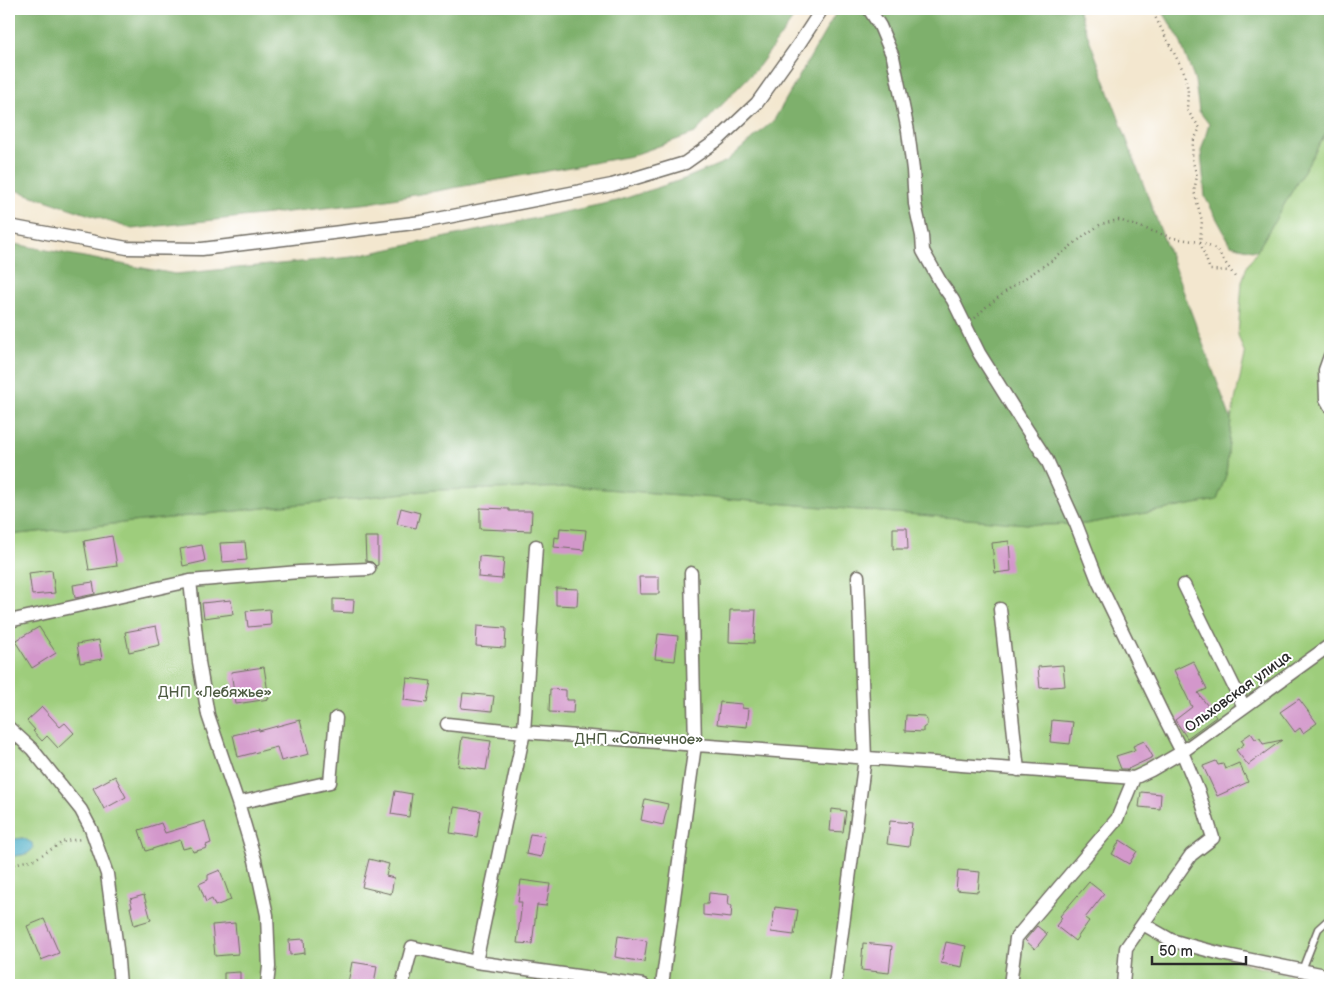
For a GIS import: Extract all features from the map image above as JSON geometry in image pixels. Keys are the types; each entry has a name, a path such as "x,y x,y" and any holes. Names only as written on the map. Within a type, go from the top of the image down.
{"street":[{"path":"9,226 127,248 202,249 422,222 612,185 685,163 719,139 757,103 822,9"},
{"path":"447,724 695,746 1134,778 1182,752 1100,583 1047,460 980,353 953,300 941,284 923,251 922,236 914,204 913,170 901,96 892,57 880,26 869,9"},
{"path":"1330,356 1326,370 1326,399 1330,406"},
{"path":"476,962 524,732 536,546"},
{"path":"9,621 190,581 299,572 369,569"},
{"path":"662,985 695,746 692,573"},
{"path":"835,985 865,758 858,576"},
{"path":"190,581 199,662 208,715 255,860 267,915 269,967 267,985"},
{"path":"1184,585 1244,707"},
{"path":"1000,609 1018,770"},
{"name":"Ольховская улица","path":"1143,924 1191,855 1213,838 1199,793 1182,752 1330,645"},
{"path":"238,803 330,782 336,718"},
{"path":"9,728 32,749 82,810 92,829 107,874 120,985"},
{"path":"1010,985 1016,938 1117,819 1134,778"},
{"path":"1123,985 1126,948 1143,924 1171,940 1222,954 1330,976"},
{"path":"402,985 412,947 476,962 643,985"}],"lane":[{"path":"1302,970 1318,929 1330,918"}],"path":[{"path":"1151,9 1184,72 1188,90 1187,110 1200,128 1193,142 1192,159 1197,176 1194,191 1202,221 1200,242 1210,270 1230,271"},
{"path":"967,326 987,306 1006,291 1057,257 1101,224 1119,220 1173,238 1200,242 1217,250 1234,277"},
{"path":"9,865 34,860 65,841 84,838 92,829"}],"green space":[{"path":"9,9 800,9 759,66 695,133 631,156 370,203 132,229 9,188"},
{"path":"838,9 1078,9 1231,419 1226,475 1217,500 1085,524 1039,525 582,487 434,490 9,535 9,243 175,274 352,257 617,201 684,179 727,161 774,120"},
{"path":"1161,9 1330,9 1330,129 1257,251 1231,245 1205,197 1201,151 1209,124 1199,111 1195,81 1179,38"},
{"name":"ДНП «Солнечное»","path":"1330,129 1330,971 1226,947 1190,941 1142,925 1253,966 1330,985 1201,985 1199,982 1198,985 9,985 9,859 27,854 23,838 9,840 9,535 434,490 582,487 1041,525 1085,524 1217,500 1226,475 1231,419 1245,355 1238,335 1242,282 1247,266"}],"water":[{"path":"23,838 32,843 33,849 27,854 9,859 9,840"}],"building":[{"path":"401,508 420,513 416,528 397,524"},
{"path":"480,508 532,511 531,531 480,529"},
{"path":"560,528 586,530 584,550 554,547 555,537 559,538"},
{"path":"893,528 907,528 908,549 893,549"},
{"path":"112,536 117,566 89,570 84,541"},
{"path":"365,537 378,537 378,565 376,566 372,562 366,561"},
{"path":"1009,541 1011,571 995,573 992,543"},
{"path":"245,542 247,560 222,562 220,543"},
{"path":"202,545 205,561 183,566 180,549"},
{"path":"479,556 504,558 502,579 478,577"},
{"path":"52,570 55,593 32,595 29,573"},
{"path":"639,577 659,577 659,594 640,594"},
{"path":"93,582 95,594 75,598 73,585"},
{"path":"556,588 578,589 577,606 556,605"},
{"path":"333,599 354,600 353,613 333,612"},
{"path":"231,600 233,614 204,618 202,603"},
{"path":"270,609 271,625 248,627 246,611"},
{"path":"730,610 756,610 754,643 729,642"},
{"path":"156,626 160,645 129,652 125,632"},
{"path":"477,626 506,628 505,648 476,646"},
{"path":"39,627 56,653 32,668 15,641"},
{"path":"658,634 678,636 675,661 655,659"},
{"path":"99,640 102,659 80,663 77,644"},
{"path":"1193,661 1207,689 1198,693 1216,717 1187,738 1175,720 1192,707 1174,670"},
{"path":"1063,665 1065,686 1040,688 1038,667"},
{"path":"264,667 269,699 236,704 231,672"},
{"path":"407,678 431,681 427,703 404,700"},
{"path":"550,689 566,690 566,700 574,700 573,713 549,712"},
{"path":"463,693 494,696 492,711 461,708"},
{"path":"1299,699 1317,723 1303,733 1300,728 1295,732 1280,712"},
{"path":"720,702 742,704 742,708 749,709 747,727 717,724"},
{"path":"42,707 60,727 65,723 74,733 58,748 47,736 42,741 27,721"},
{"path":"906,715 924,716 927,720 927,725 923,728 923,732 905,731"},
{"path":"300,720 309,754 281,761 277,747 238,757 233,735 259,729 259,731"},
{"path":"1052,720 1073,722 1070,744 1050,742"},
{"path":"1251,733 1255,739 1260,738 1263,744 1282,740 1248,765 1236,750 1244,744 1241,740"},
{"path":"462,737 491,741 486,770 458,766"},
{"path":"1144,741 1153,757 1128,769 1121,769 1116,756 1135,750 1133,746"},
{"path":"1216,761 1218,765 1223,764 1225,769 1239,763 1248,782 1217,796 1203,766"},
{"path":"115,776 126,797 104,809 93,788"},
{"path":"395,791 412,794 409,817 391,814"},
{"path":"1141,792 1161,794 1160,809 1139,807"},
{"path":"645,799 668,804 663,825 641,820"},
{"path":"454,807 481,811 477,837 450,833"},
{"path":"832,809 846,811 843,832 830,831"},
{"path":"205,821 211,843 206,845 207,848 193,852 191,847 183,849 180,840 146,851 139,830 161,823 165,833"},
{"path":"890,821 912,823 909,847 887,844"},
{"path":"530,834 545,836 541,857 526,854"},
{"path":"1120,840 1137,851 1129,864 1112,854"},
{"path":"369,859 389,864 386,876 394,878 391,894 362,887"},
{"path":"220,870 231,900 215,906 212,899 206,902 199,884 208,880 208,875"},
{"path":"958,870 980,872 978,892 956,890"},
{"path":"521,880 550,884 546,906 537,905 532,944 517,943 522,902 518,902"},
{"path":"1089,882 1104,894 1085,918 1089,921 1075,941 1056,926 1062,918 1060,916"},
{"path":"709,893 729,895 728,905 732,905 731,918 703,915 703,904 708,904"},
{"path":"144,895 151,920 134,925 130,899"},
{"path":"775,907 798,910 794,935 771,932"},
{"path":"44,919 59,953 41,960 27,926"},
{"path":"235,923 238,954 215,956 212,925"},
{"path":"1037,926 1047,934 1035,949 1025,940"},
{"path":"618,936 647,941 644,962 615,957"},
{"path":"304,939 305,953 290,955 289,940"},
{"path":"946,942 966,946 962,967 941,963"},
{"path":"863,943 892,946 889,973 861,970"},
{"path":"352,962 377,966 374,985 348,983"},
{"path":"240,972 240,985 224,985 224,973"}],"park label":[{"name":"ДНП «Лебяжье»","path":"215,692"}]}
